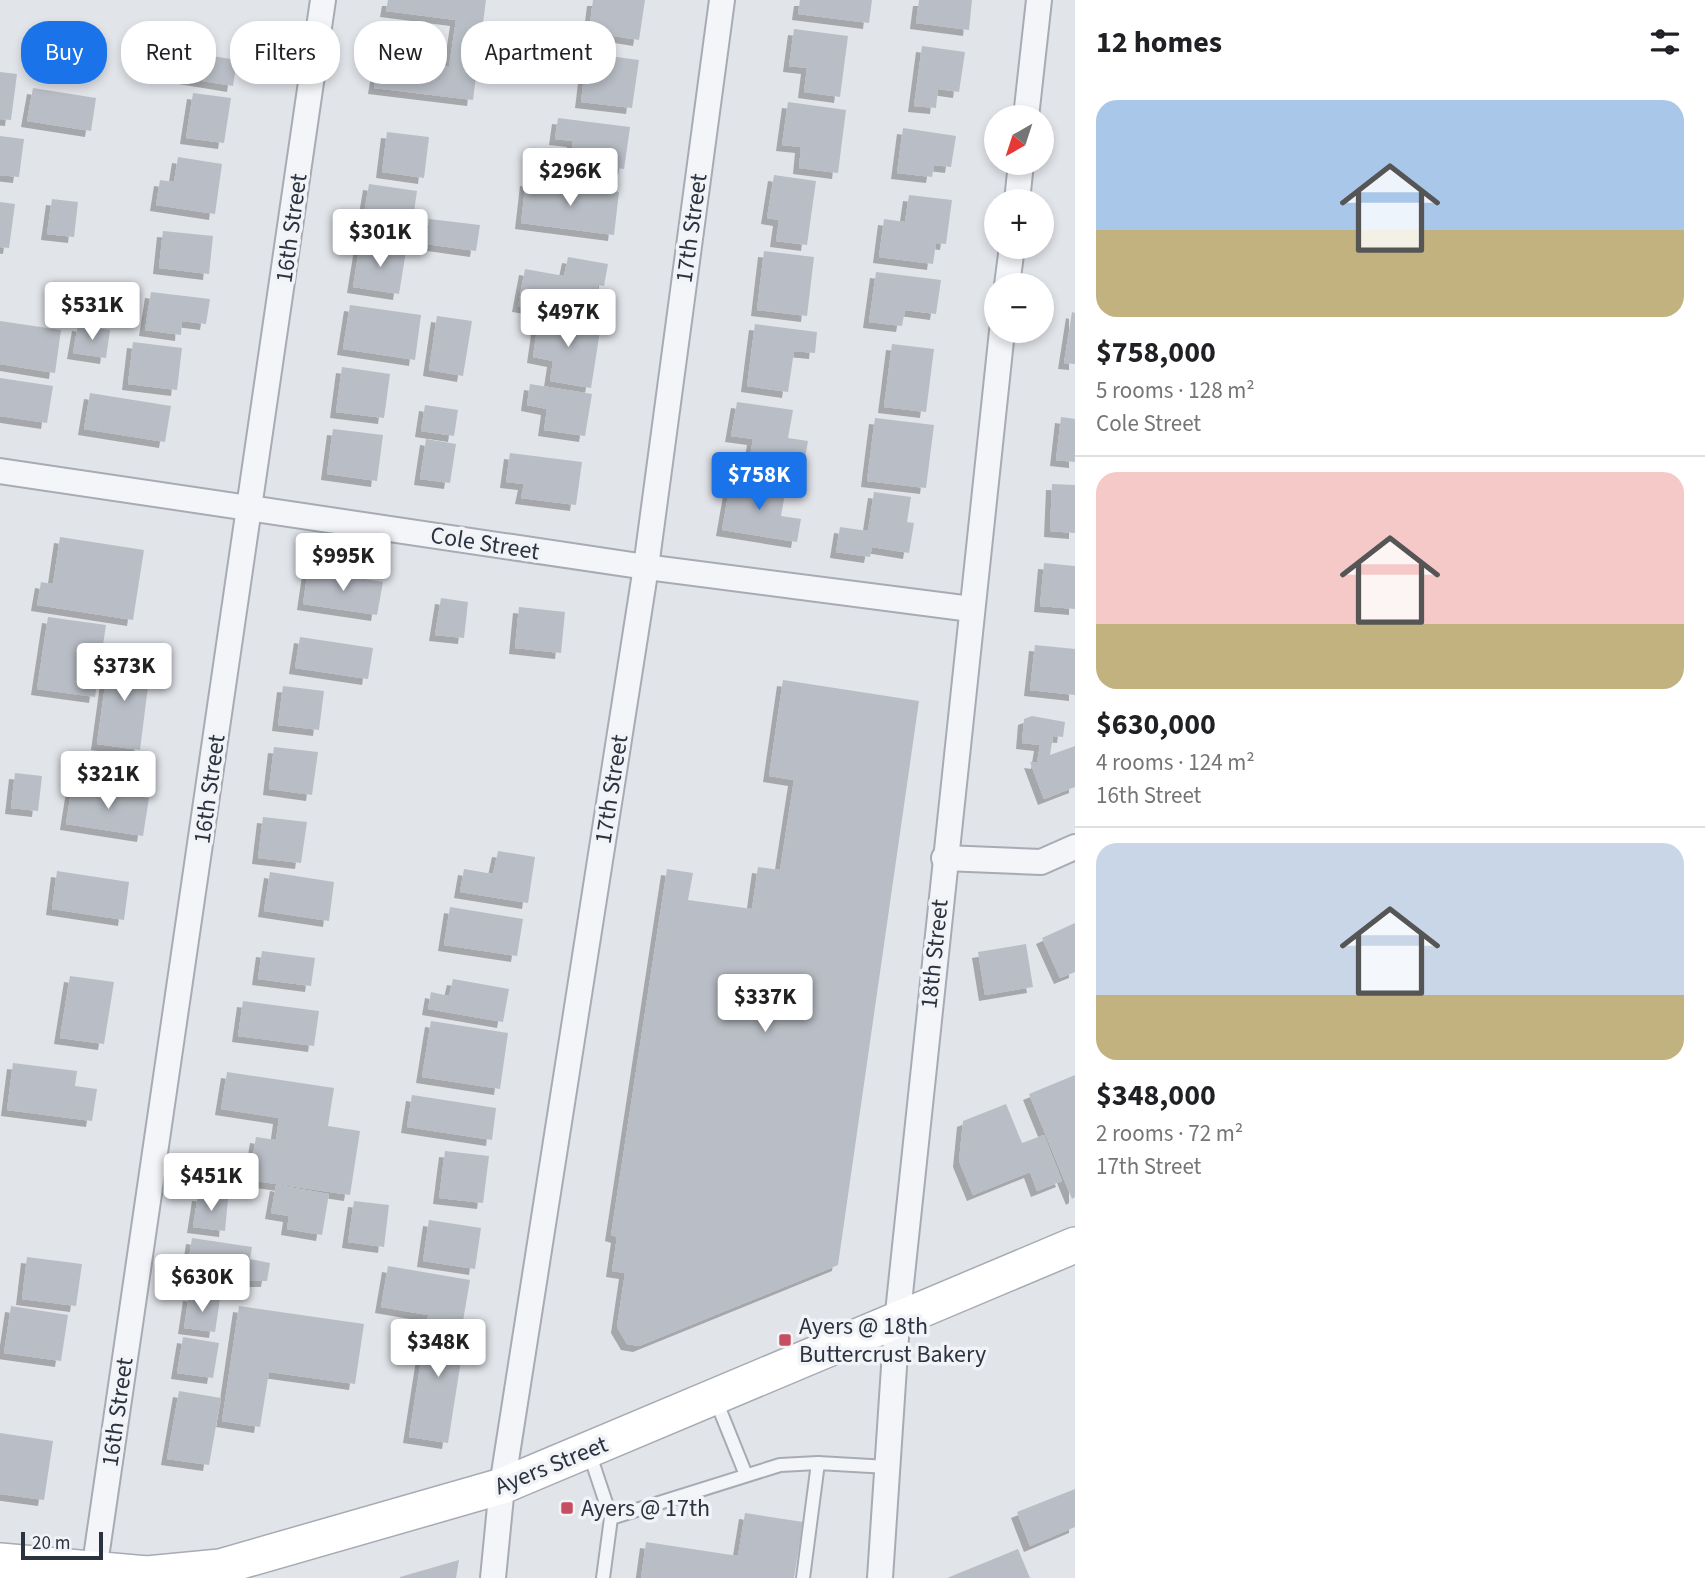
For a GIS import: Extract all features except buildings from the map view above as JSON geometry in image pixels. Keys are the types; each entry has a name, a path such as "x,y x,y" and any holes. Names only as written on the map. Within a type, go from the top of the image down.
{"main road":[{"name":"Ayers Street","path":"0,1561 94,1574 147,1574 220,1567 502,1486 1075,1245"}],"street":[{"name":"16th Street","path":"94,1574 323,0"},
{"name":"17th Street","path":"494,1578 502,1486 646,567 722,0"},
{"path":"1027,105 1039,0"},
{"name":"18th Street","path":"880,1578 897,1322 944,858 1001,343"},
{"name":"Cole Street","path":"0,471 646,567 971,609"},
{"path":"944,858 1041,862 1075,847"}],"lane":[{"path":"715,1397 746,1475"},
{"path":"589,1451 611,1518 603,1578"},
{"path":"803,1578 818,1463"},
{"path":"611,1518 780,1465 818,1463 888,1467"}],"place":[{"name":"Ayers @ 18th Buttercrust Bakery","path":"785,1340"},
{"name":"Ayers @ 17th","path":"567,1508"}]}
